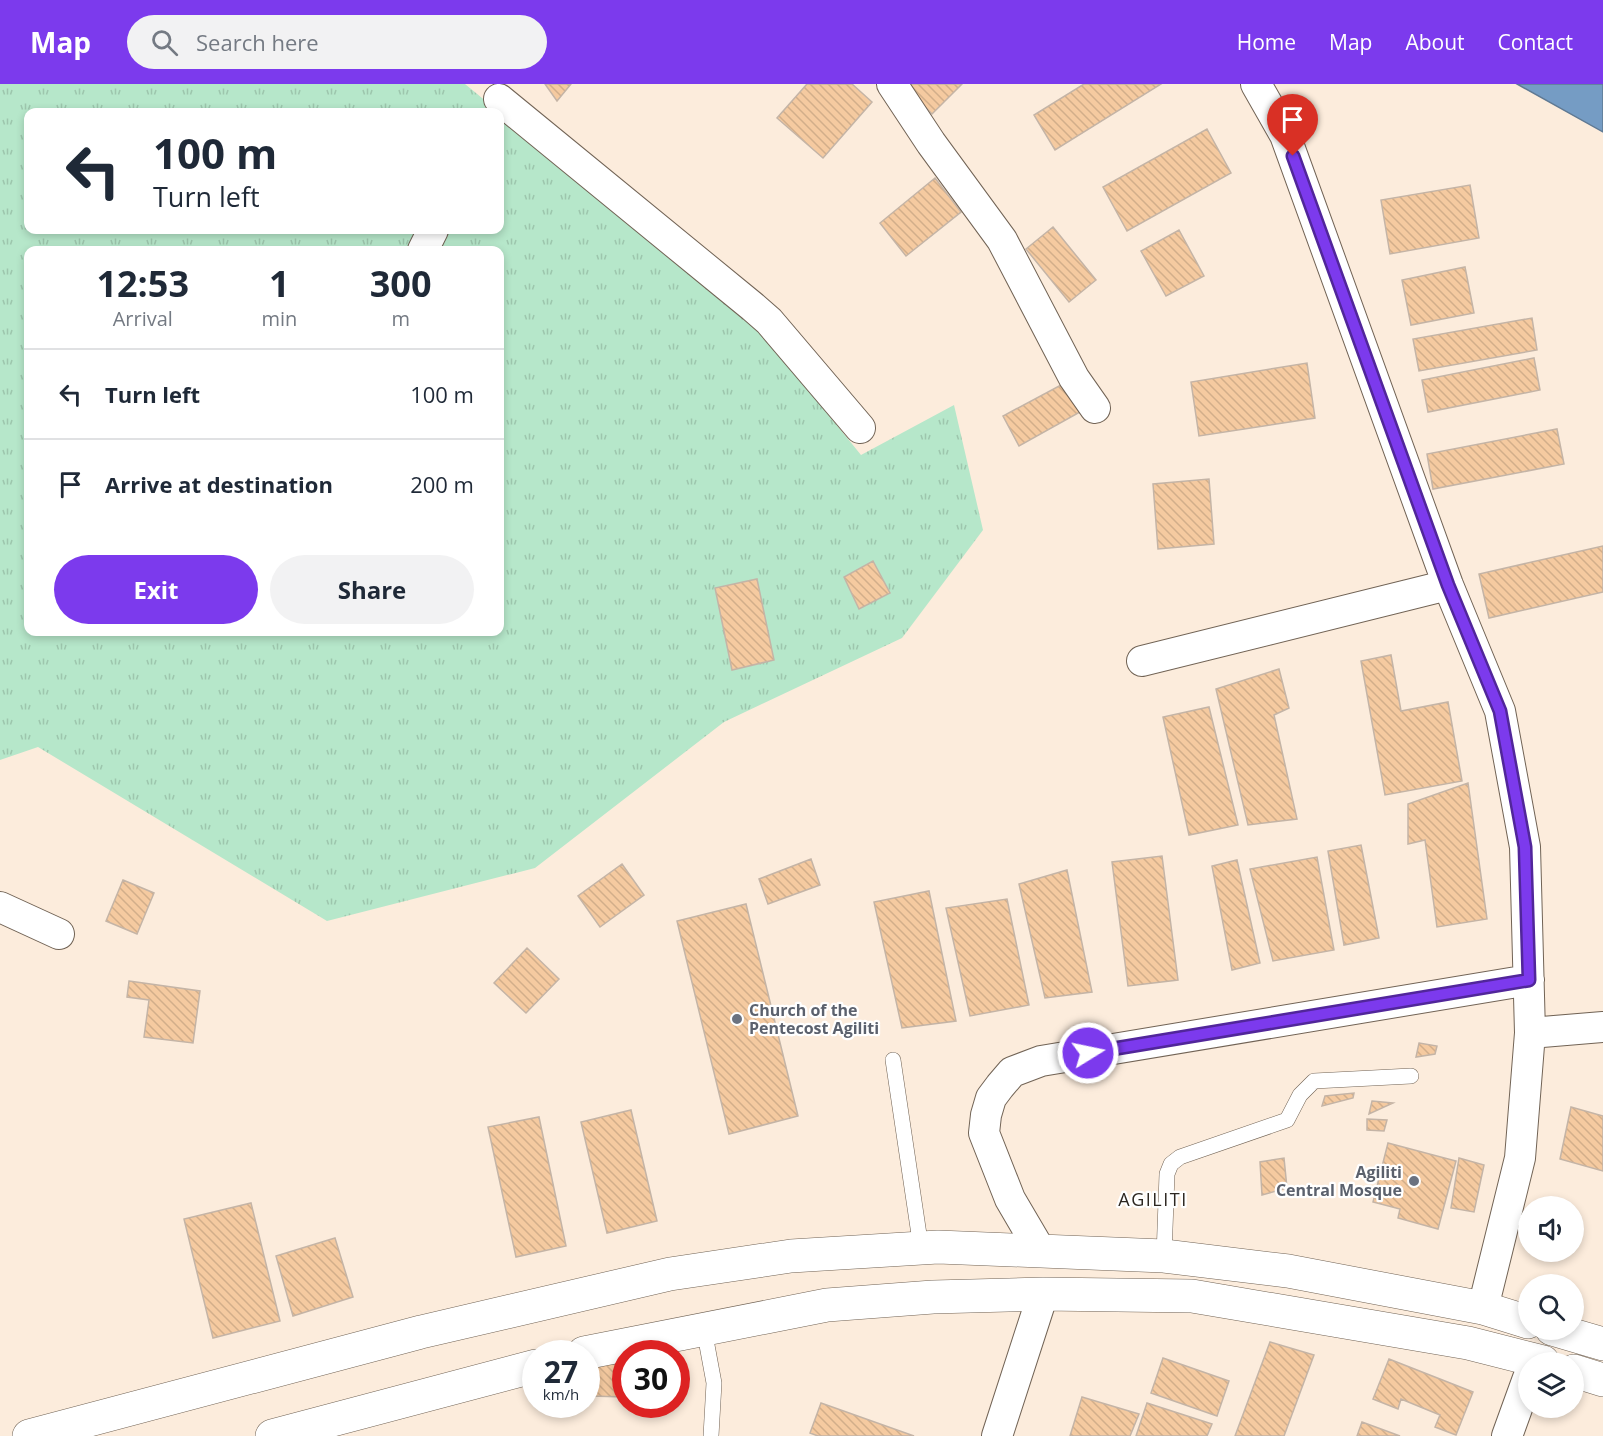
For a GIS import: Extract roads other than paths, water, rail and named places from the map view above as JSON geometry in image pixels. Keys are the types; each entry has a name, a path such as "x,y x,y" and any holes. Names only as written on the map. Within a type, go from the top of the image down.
{"street":[{"path":"892,84 931,143 1002,240 1074,378 1095,408"},
{"path":"1256,84 1285,135 1448,585 1500,711 1525,847 1530,1033 1520,1158 1483,1308"},
{"path":"499,98 769,321 860,428"},
{"path":"1142,661 1448,585"},
{"path":"0,907 59,934"},
{"path":"1040,1250 1011,1198 984,1133 991,1098 1012,1072 1041,1061 1529,980"},
{"path":"1530,1033 1603,1027"},
{"path":"29,1436 421,1332 670,1274 791,1256 921,1248 1040,1250 1164,1256 1288,1271 1483,1308 1518,1319"},
{"path":"997,1436 1043,1294"},
{"path":"600,1350 827,1305 933,1297 1043,1294 1192,1296 1468,1343 1518,1359"},
{"path":"1584,1338 1603,1344"},
{"path":"272,1436 522,1370"},
{"path":"1584,1374 1603,1380"},
{"path":"1507,1436 1518,1408"}],"lane":[{"path":"893,1060 921,1248"},
{"path":"1164,1256 1167,1174 1171,1164 1180,1157 1287,1120 1300,1095 1314,1082 1411,1076"},
{"path":"704,1329 714,1383 711,1436"}],"water":[{"path":"1517,84 1603,84 1603,132"}],"place":[{"name":"Church of the Pentecost Agiliti","path":"737,1019"},
{"name":"Agiliti Central Mosque","path":"1414,1181"}],"district":[{"name":"AGILITI","path":"1153,1200"}]}
